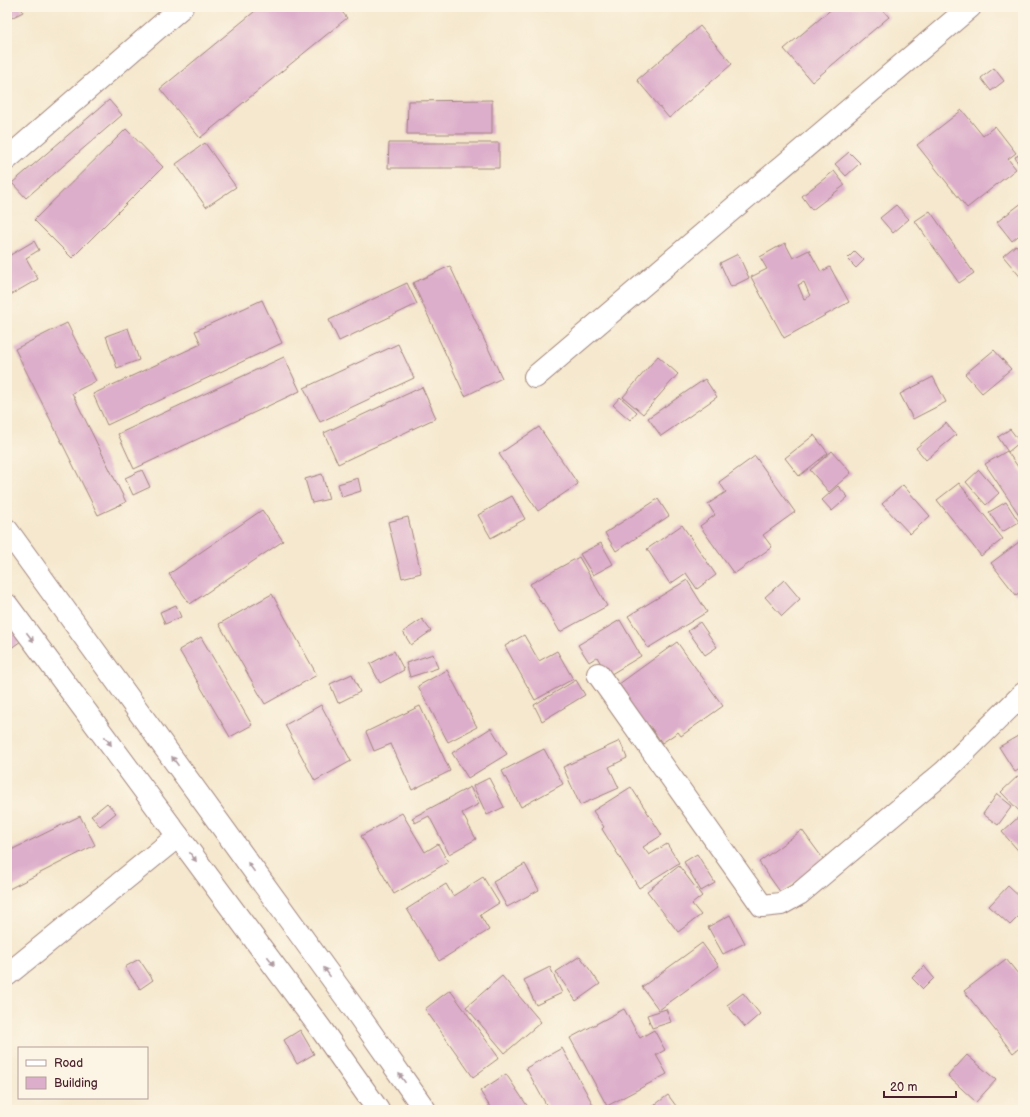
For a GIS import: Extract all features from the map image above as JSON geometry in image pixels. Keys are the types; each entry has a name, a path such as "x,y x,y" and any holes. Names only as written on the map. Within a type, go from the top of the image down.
{"street":[{"path":"7,159 182,7"},
{"path":"535,377 970,7"},
{"path":"7,530 348,1000 424,1110"},
{"path":"7,605 321,1029 378,1110"},
{"path":"598,674 762,906 781,904 799,894 944,772 1023,694"},
{"path":"7,975 178,836"}],"building":[{"path":"7,7 21,7 23,12 7,20"},
{"path":"260,7 338,7 347,18 200,138 160,89"},
{"path":"543,7 552,7 546,11"},
{"path":"834,7 880,7 889,17 812,82 784,49"},
{"path":"700,26 732,64 669,118 637,80"},
{"path":"994,68 1004,81 991,91 981,78"},
{"path":"109,100 122,115 26,198 12,183"},
{"path":"492,100 492,134 407,134 408,101"},
{"path":"962,110 983,136 995,126 1016,153 1008,159 1016,169 967,208 917,145"},
{"path":"126,129 163,167 72,258 34,220"},
{"path":"205,143 236,187 206,207 176,164"},
{"path":"389,143 499,143 499,168 388,168"},
{"path":"849,152 860,163 846,176 835,164"},
{"path":"1023,153 1023,166 1020,168 1015,157"},
{"path":"834,171 845,185 812,210 802,196"},
{"path":"1023,202 1023,232 1012,241 997,222"},
{"path":"896,205 909,219 893,233 880,218"},
{"path":"930,211 974,273 959,283 915,221"},
{"path":"34,241 39,250 26,258 38,279 7,297 7,257"},
{"path":"785,243 793,258 809,250 821,272 830,267 849,302 784,338 751,277 767,269 760,257","holes":["804,282 810,296 804,299 798,285"]},
{"path":"1016,245 1023,254 1023,280 1003,256"},
{"path":"855,251 864,260 856,268 847,259"},
{"path":"738,254 749,278 731,287 720,263"},
{"path":"450,266 502,378 465,396 413,283"},
{"path":"407,283 417,304 339,341 329,320"},
{"path":"262,300 282,343 107,425 93,394 201,344 195,331"},
{"path":"67,323 96,381 72,393 126,502 98,515 15,349"},
{"path":"128,328 139,360 117,368 106,336"},
{"path":"398,344 414,378 320,422 304,388"},
{"path":"994,350 1011,369 982,393 965,374"},
{"path":"658,356 678,374 643,414 623,397"},
{"path":"284,357 300,391 134,469 118,434"},
{"path":"933,377 946,402 913,419 900,394"},
{"path":"705,379 717,397 661,436 648,418"},
{"path":"422,387 436,418 338,464 324,433"},
{"path":"620,397 637,412 630,420 613,405"},
{"path":"946,423 956,435 926,460 916,448"},
{"path":"539,427 578,484 538,511 499,454"},
{"path":"1010,429 1020,442 1008,452 998,437"},
{"path":"814,435 828,453 799,476 785,458"},
{"path":"832,451 851,473 829,492 810,470"},
{"path":"1007,451 1023,474 1022,519 985,464"},
{"path":"755,456 795,512 763,535 772,547 734,574 700,526 715,515 708,504 726,492 719,482"},
{"path":"142,470 150,487 133,495 125,478"},
{"path":"979,470 999,493 986,505 966,482"},
{"path":"322,474 329,499 312,503 305,479"},
{"path":"358,478 361,491 342,497 338,484"},
{"path":"959,483 1003,539 981,556 937,500"},
{"path":"903,485 930,516 910,534 882,504"},
{"path":"838,486 848,497 832,511 822,500"},
{"path":"512,496 525,519 491,538 478,515"},
{"path":"658,499 669,516 616,551 605,533"},
{"path":"1006,502 1019,522 1002,532 989,512"},
{"path":"262,510 283,541 190,604 169,574"},
{"path":"408,517 421,573 402,578 388,522"},
{"path":"682,525 716,575 697,589 686,573 670,584 647,549"},
{"path":"1023,539 1023,590 1016,595 991,563"},
{"path":"601,543 613,564 593,575 580,554"},
{"path":"579,557 607,606 560,632 530,584"},
{"path":"687,580 707,612 648,648 628,616"},
{"path":"784,580 800,599 782,616 765,597"},
{"path":"272,594 317,675 265,704 219,624"},
{"path":"176,605 181,617 165,624 160,612"},
{"path":"422,619 431,631 411,645 403,632"},
{"path":"620,620 641,656 608,676 597,657 589,662 578,645"},
{"path":"7,622 21,641 7,651"},
{"path":"700,622 717,647 705,655 688,631"},
{"path":"524,635 539,661 557,651 573,679 535,700 505,646"},
{"path":"201,637 252,725 230,737 179,650"},
{"path":"677,642 723,706 681,736 678,732 662,743 649,725 644,728 624,700 628,697 619,684"},
{"path":"394,651 404,670 380,683 370,664"},
{"path":"433,654 438,668 410,677 406,663"},
{"path":"447,670 477,727 448,742 418,686"},
{"path":"352,674 360,692 338,703 330,684"},
{"path":"576,680 585,695 542,721 534,705"},
{"path":"321,705 351,761 315,781 285,725"},
{"path":"420,706 450,771 412,790 391,744 374,751 366,732"},
{"path":"491,728 507,754 468,778 452,753"},
{"path":"1023,733 1023,767 1015,772 999,747"},
{"path":"620,741 627,758 609,767 619,788 580,805 563,767"},
{"path":"544,749 563,784 521,807 502,771"},
{"path":"1020,774 1023,777 1023,856 1002,832 1022,814 1001,792"},
{"path":"489,778 504,807 487,815 473,786"},
{"path":"470,787 479,804 462,813 476,839 449,854 429,816 415,823 412,818"},
{"path":"631,787 662,835 643,847 649,855 667,844 679,863 639,888 602,829 604,827 593,811"},
{"path":"997,794 1012,806 998,825 983,814"},
{"path":"107,803 116,813 100,826 91,816"},
{"path":"402,813 425,852 438,844 448,862 394,894 361,836"},
{"path":"80,816 95,845 7,890 7,852"},
{"path":"802,830 824,860 781,893 759,862"},
{"path":"697,854 715,883 701,891 684,862"},
{"path":"525,864 539,890 507,907 493,882"},
{"path":"679,866 702,896 692,904 701,915 678,932 647,891"},
{"path":"483,877 499,903 480,915 489,930 439,961 407,909 446,884 453,896"},
{"path":"1008,886 1023,900 1023,912 1010,925 989,906"},
{"path":"730,915 745,943 723,954 708,927"},
{"path":"702,943 719,966 659,1010 642,987"},
{"path":"580,956 600,984 576,1001 556,972"},
{"path":"139,959 153,980 140,989 125,967"},
{"path":"1006,959 1023,980 1023,1045 1013,1053 964,991"},
{"path":"924,966 934,978 923,989 912,978"},
{"path":"550,967 562,993 536,1005 524,980"},
{"path":"502,976 541,1022 505,1053 466,1007"},
{"path":"450,990 499,1058 473,1077 425,1009"},
{"path":"743,993 760,1014 745,1027 727,1005"},
{"path":"624,1009 640,1038 654,1030 665,1050 656,1055 667,1074 607,1106 570,1038"},
{"path":"666,1009 671,1022 652,1028 647,1015"},
{"path":"300,1030 314,1054 297,1064 284,1040"},
{"path":"562,1048 596,1110 549,1110 526,1068"},
{"path":"967,1055 996,1080 976,1102 948,1076"},
{"path":"506,1074 530,1110 492,1110 480,1091"},
{"path":"668,1095 679,1110 648,1110"}]}
